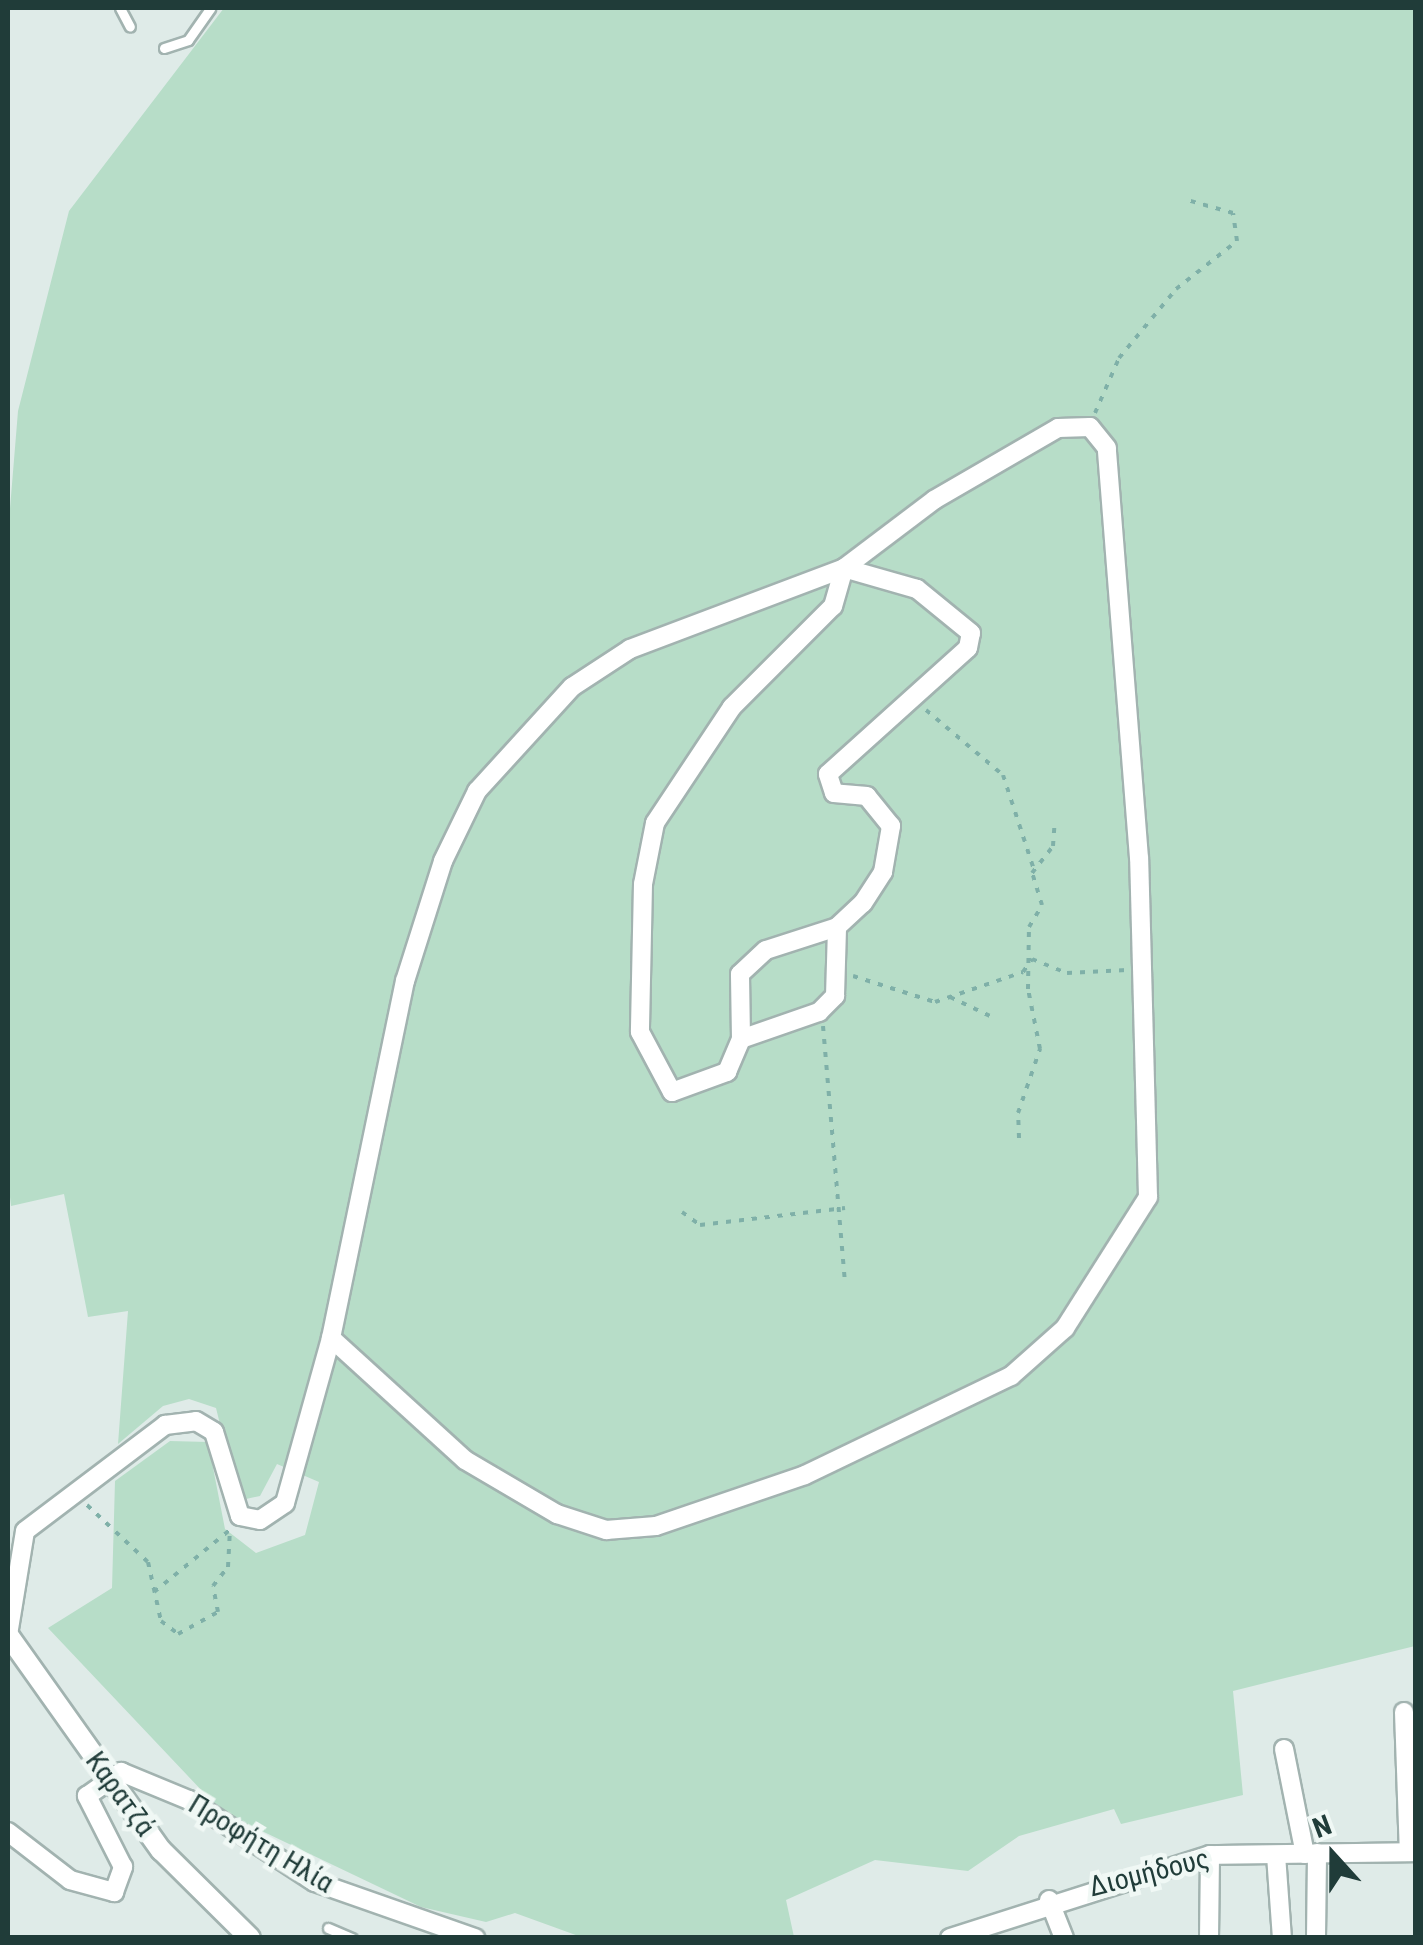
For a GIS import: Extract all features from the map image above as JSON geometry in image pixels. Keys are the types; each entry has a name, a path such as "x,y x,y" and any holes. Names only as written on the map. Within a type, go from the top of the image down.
{"street":[{"path":"8,1635 16,1547 70,1494 149,1434 196,1421 221,1440 235,1523 260,1520 285,1503 330,1338 405,981 443,861 478,791 572,688 630,649 844,568 934,500 1058,428 1090,427 1110,459 1144,969 1148,1197 1065,1328 1011,1376 804,1476 656,1526 606,1530 557,1514 465,1460 330,1338"},
{"path":"844,568 917,589 966,622 968,648 828,774 834,793 867,796 891,826 875,888 837,927 766,950 740,974 741,1038 726,1072 672,1092 640,1032 643,884 654,823 732,707 833,606 844,568"},
{"path":"741,1038 819,1012 835,996 837,927"},
{"name":"Καρατζά","path":"8,1635 160,1850 250,1938"},
{"path":"1404,1712 1412,1852"},
{"path":"1284,1749 1311,1854 1316,1938"},
{"path":"8,1832 70,1880 114,1892 123,1866 87,1796 106,1775"},
{"name":"Προφήτη Ηλία","path":"106,1775 140,1777 190,1800 315,1882 475,1938"},
{"name":"Διομήδους","path":"950,1938 978,1933 1049,1900 1210,1855 1412,1852"},
{"path":"1209,1938 1210,1855"},
{"path":"1276,1856 1282,1938"},
{"path":"1049,1900 1064,1938"}],"lane":[{"path":"120,8 130,27"},
{"path":"164,48 188,40 210,8"},
{"path":"328,1928 352,1938"}],"path":[{"path":"1090,427 1119,358 1176,288 1237,240 1233,213 1187,200"},
{"path":"912,695 1004,775 1033,867 1042,905 1028,927 1040,1048 1018,1113 1020,1138"},
{"path":"1033,867 1053,846 1055,820"},
{"path":"1032,959 1067,973 1144,969"},
{"path":"838,975 927,1002 1023,972 1032,959"},
{"path":"950,997 990,1016"},
{"path":"819,1012 845,1208 845,1283"},
{"path":"682,1212 700,1225 845,1208"},
{"path":"70,1494 148,1562 152,1592 169,1631 206,1626 218,1612 213,1586 228,1567 235,1523"},
{"path":"152,1592 235,1523"}],"green space":[{"path":"224,8 1415,8 1415,1646 1233,1691 1243,1795 1121,1824 1114,1809 1019,1836 968,1871 875,1860 786,1900 794,1937 584,1938 515,1913 486,1922 421,1907 222,1812 48,1628 112,1588 115,1481 170,1441 208,1442 225,1529 256,1553 305,1535 319,1482 277,1464 260,1496 246,1499 236,1489 216,1408 189,1399 163,1406 118,1444 128,1311 88,1317 64,1194 11,1206 8,1179 8,533 18,411 69,211"}]}
